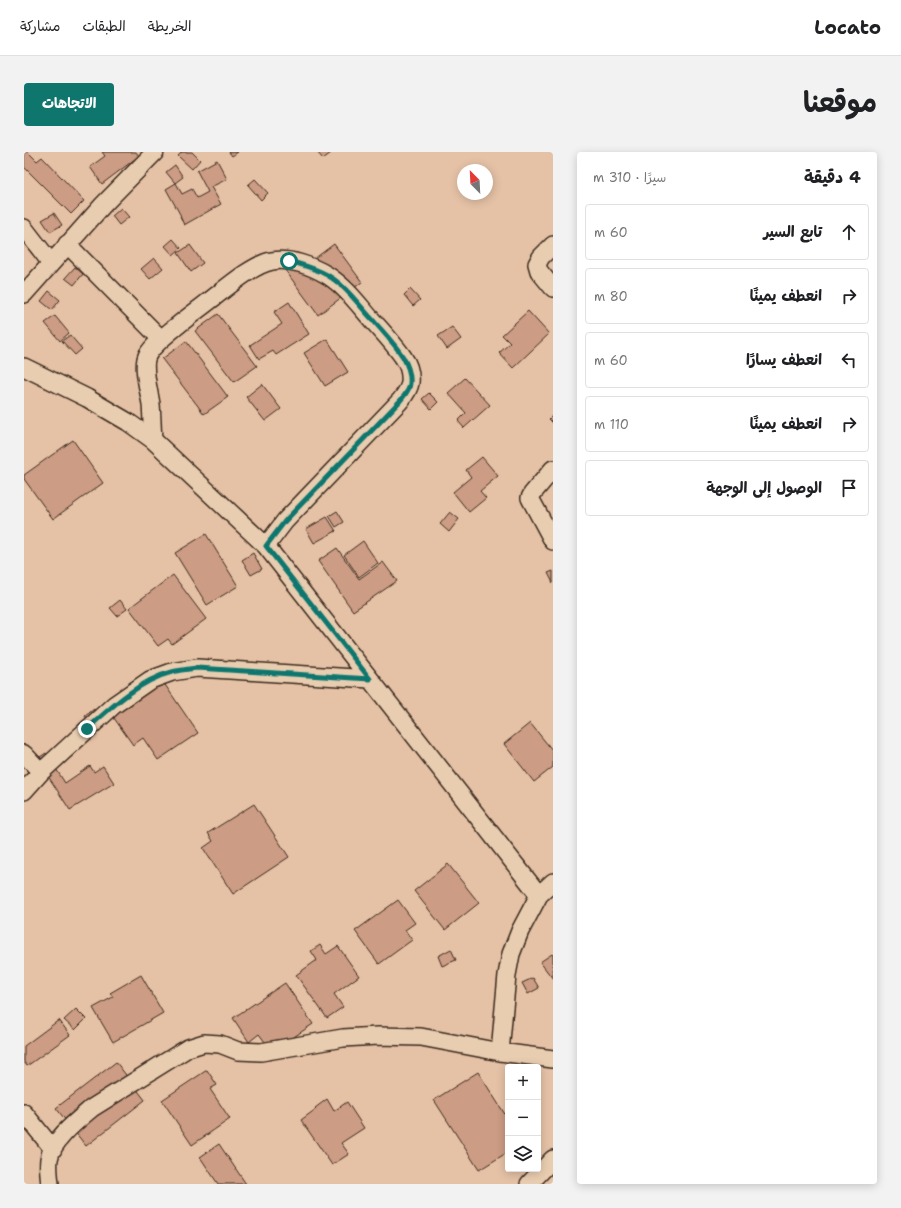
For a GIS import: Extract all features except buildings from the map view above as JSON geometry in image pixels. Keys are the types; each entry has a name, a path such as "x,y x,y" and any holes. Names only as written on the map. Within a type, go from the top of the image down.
{"street":[{"path":"24,294 103,205 155,152"},
{"path":"24,228 51,263"},
{"path":"68,244 161,339"},
{"path":"553,245 541,257 537,264 539,271 553,288"},
{"path":"153,440 146,356 161,339 206,303 261,264 273,261 289,261 308,266 327,275 347,291 403,357 407,365 410,384 406,393 285,521 266,546"},
{"path":"24,367 87,398 128,422 153,440 266,546 538,895"},
{"path":"553,469 530,498 553,541"},
{"path":"24,791 41,772 114,704 150,680 172,672 197,668 370,679"},
{"path":"24,754 41,772"},
{"path":"500,1052 507,975 511,954 520,931 538,895 553,882"},
{"path":"50,1184 48,1166 49,1157 67,1130 92,1108 188,1048 204,1043 220,1044 238,1051 261,1052 343,1038 378,1036 421,1037 500,1052 553,1059"},
{"path":"24,1113 53,1149"},
{"path":"529,1184 553,1159"}],"route":[{"path":"87,729 114,704 150,680 172,672 197,668 370,679 266,546 285,521 400,401 410,384 410,376 403,357 347,291 327,275 308,266 289,261"}]}
